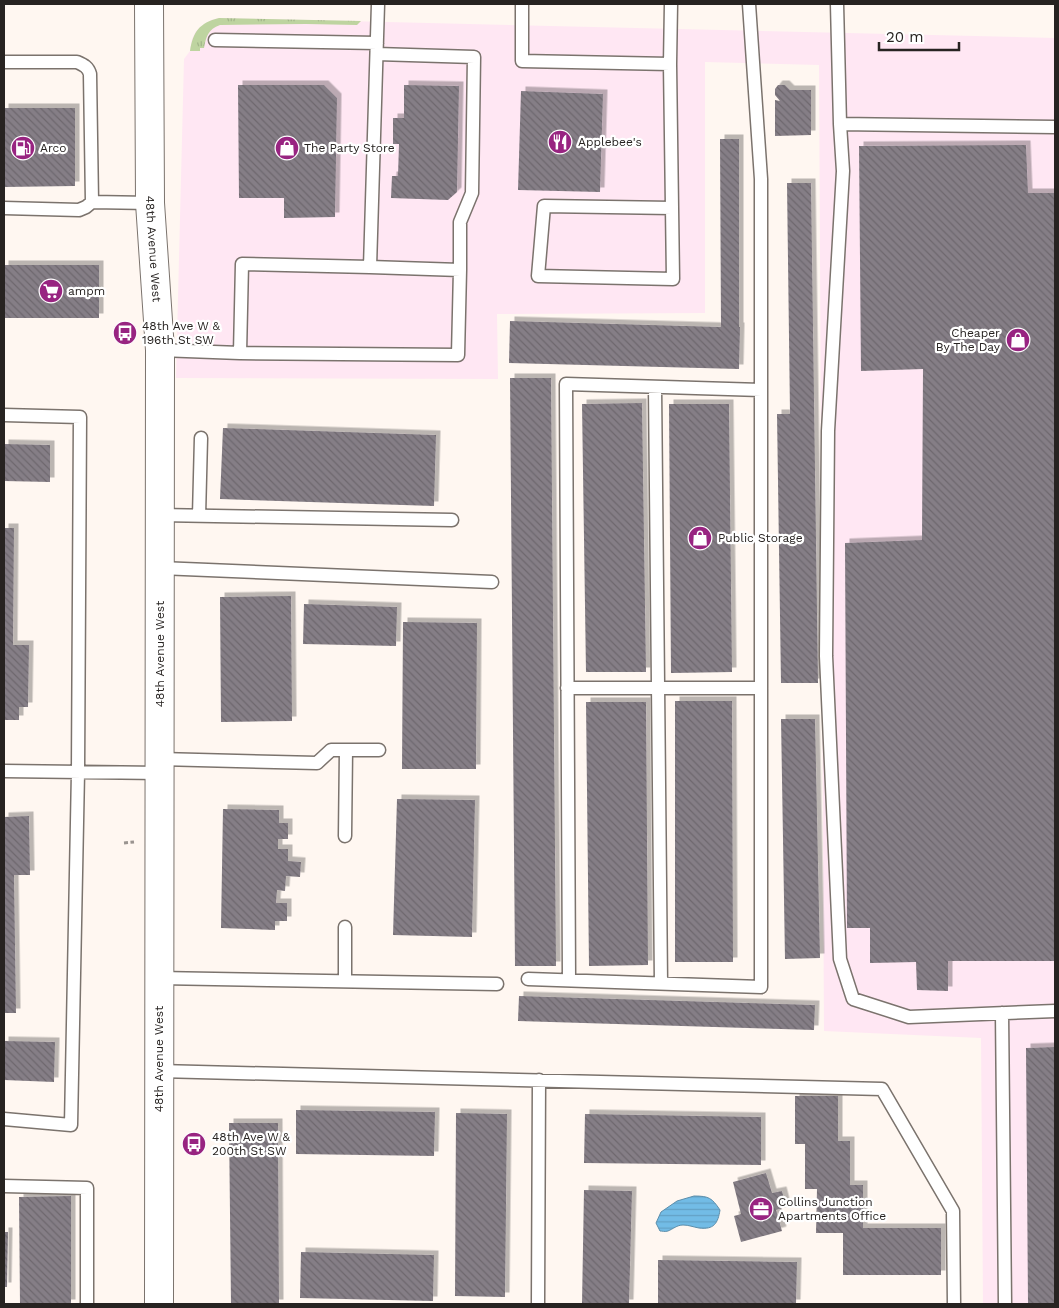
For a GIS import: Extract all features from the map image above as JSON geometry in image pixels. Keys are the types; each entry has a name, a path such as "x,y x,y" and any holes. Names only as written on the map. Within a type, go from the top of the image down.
{"street":[{"name":"48th Avenue West","path":"149,4 150,203 160,350 159,1304"}],"lane":[{"path":"370,267 378,4"},
{"path":"522,4 522,61 670,64"},
{"path":"671,4 673,279 538,276 544,206 672,208"},
{"path":"528,979 761,987 761,179 749,4"},
{"path":"837,4 843,171 828,430 826,646 840,959 853,999 909,1016 1055,1011"},
{"path":"160,350 240,353 458,354 460,222 472,193 474,57 377,49 215,40"},
{"path":"4,62 77,62 89,69 92,202"},
{"path":"840,124 1055,127"},
{"path":"4,208 79,210 92,202 150,203"},
{"path":"240,353 242,264 460,270"},
{"path":"569,980 566,384 761,390"},
{"path":"655,387 661,983"},
{"path":"4,415 80,417 78,772 71,1126 4,1120"},
{"path":"199,516 201,438"},
{"path":"160,516 452,520"},
{"path":"160,568 492,582"},
{"path":"567,688 761,688"},
{"path":"4,771 78,772 160,766 317,763 331,750 379,750"},
{"path":"345,836 346,750"},
{"path":"345,927 345,981"},
{"path":"159,978 497,984"},
{"path":"1002,1013 1005,1304"},
{"path":"159,1071 882,1090 953,1211 954,1304"},
{"path":"538,1304 539,1080"},
{"path":"4,1186 87,1188 87,1304"}],"shaded area":[{"path":"219,18 1055,38 1055,1304 983,1304 981,1038 824,1031 819,65 705,62 705,313 497,314 498,379 176,378 184,59 190,51 192,39 196,31 211,20"}],"green space":[{"path":"219,18 361,21 357,25 220,25 208,34 204,48 200,48 200,51 190,51 198,29 206,23"}],"water":[{"path":"694,1196 710,1198 720,1210 714,1225 708,1228 699,1228 681,1225 668,1231 660,1231 656,1223 661,1212 677,1201"}],"building":[{"name":"The Party Store","path":"238,85 324,85 337,98 335,217 284,218 284,198 239,198"},
{"path":"404,85 459,86 457,192 448,200 391,198 392,176 398,176 399,144 393,144 393,118 404,118"},
{"path":"778,85 785,85 790,90 811,90 811,135 775,136 775,100 780,101 775,95 775,89"},
{"name":"Applebee's","path":"521,91 603,94 600,192 518,190"},
{"path":"4,108 75,108 75,186 4,187"},
{"path":"720,139 739,139 739,369 509,363 510,321 721,327"},
{"path":"1026,145 1028,193 1054,193 1055,961 948,961 948,991 917,990 916,962 870,963 870,928 847,928 845,543 922,540 923,369 861,371 859,146"},
{"path":"787,183 811,183 818,683 781,683 777,414 790,414"},
{"name":"ampm","path":"4,265 99,265 99,318 4,318"},
{"path":"510,378 551,378 556,966 515,966"},
{"path":"642,403 646,672 586,672 582,404"},
{"name":"Public Storage","path":"669,404 729,404 732,672 671,673"},
{"path":"223,428 436,435 434,506 220,499"},
{"path":"4,444 50,445 50,482 4,481"},
{"path":"4,528 14,528 13,645 29,645 28,707 19,707 19,720 4,720"},
{"path":"291,596 292,721 221,722 220,597"},
{"path":"304,604 397,607 396,646 303,644"},
{"path":"403,622 477,623 476,769 402,769"},
{"path":"675,701 732,701 733,962 675,962"},
{"path":"586,702 646,702 648,965 589,966"},
{"path":"781,719 815,719 820,958 785,959"},
{"path":"397,799 475,800 472,937 393,935"},
{"path":"223,809 279,810 279,823 288,823 288,839 278,839 278,849 288,849 288,861 301,862 300,877 286,876 285,891 277,890 276,903 287,903 287,921 275,921 275,930 221,928"},
{"path":"29,816 30,875 14,875 16,1013 4,1013 4,817"},
{"path":"519,996 815,1005 814,1030 518,1021"},
{"path":"4,1041 55,1042 54,1082 4,1080"},
{"path":"1055,1047 1055,1304 1028,1304 1026,1048"},
{"path":"795,1096 838,1096 838,1141 850,1141 850,1185 863,1185 863,1228 941,1228 941,1275 843,1275 843,1233 816,1233 817,1189 805,1189 805,1144 795,1144"},
{"path":"296,1110 435,1112 434,1156 296,1154"},
{"path":"456,1113 507,1114 505,1297 455,1296"},
{"path":"585,1114 761,1117 761,1165 584,1163"},
{"path":"229,1123 278,1123 279,1304 231,1304"},
{"name":"Collins Junction Apartments Office","path":"766,1173 772,1193 782,1191 786,1207 776,1210 782,1231 741,1242 734,1216 741,1214 733,1182"},
{"path":"584,1190 632,1191 629,1304 582,1304"},
{"path":"71,1196 71,1304 20,1304 19,1197"},
{"path":"4,1232 8,1232 7,1287 4,1287"},
{"path":"301,1252 434,1255 433,1301 300,1298"},
{"path":"658,1260 797,1262 796,1304 658,1304"}],"place":[{"name":"Applebee's","path":"560,142"},
{"name":"Arco","path":"23,148"},
{"name":"The Party Store","path":"287,148"},
{"name":"ampm","path":"51,291"},
{"name":"48th Ave W & 196th St SW","path":"125,333"},
{"name":"Cheaper By The Day","path":"1018,340"},
{"name":"Public Storage","path":"700,538"},
{"name":"48th Ave W & 200th St SW","path":"194,1144"},
{"name":"Collins Junction Apartments Office","path":"761,1209"}]}
